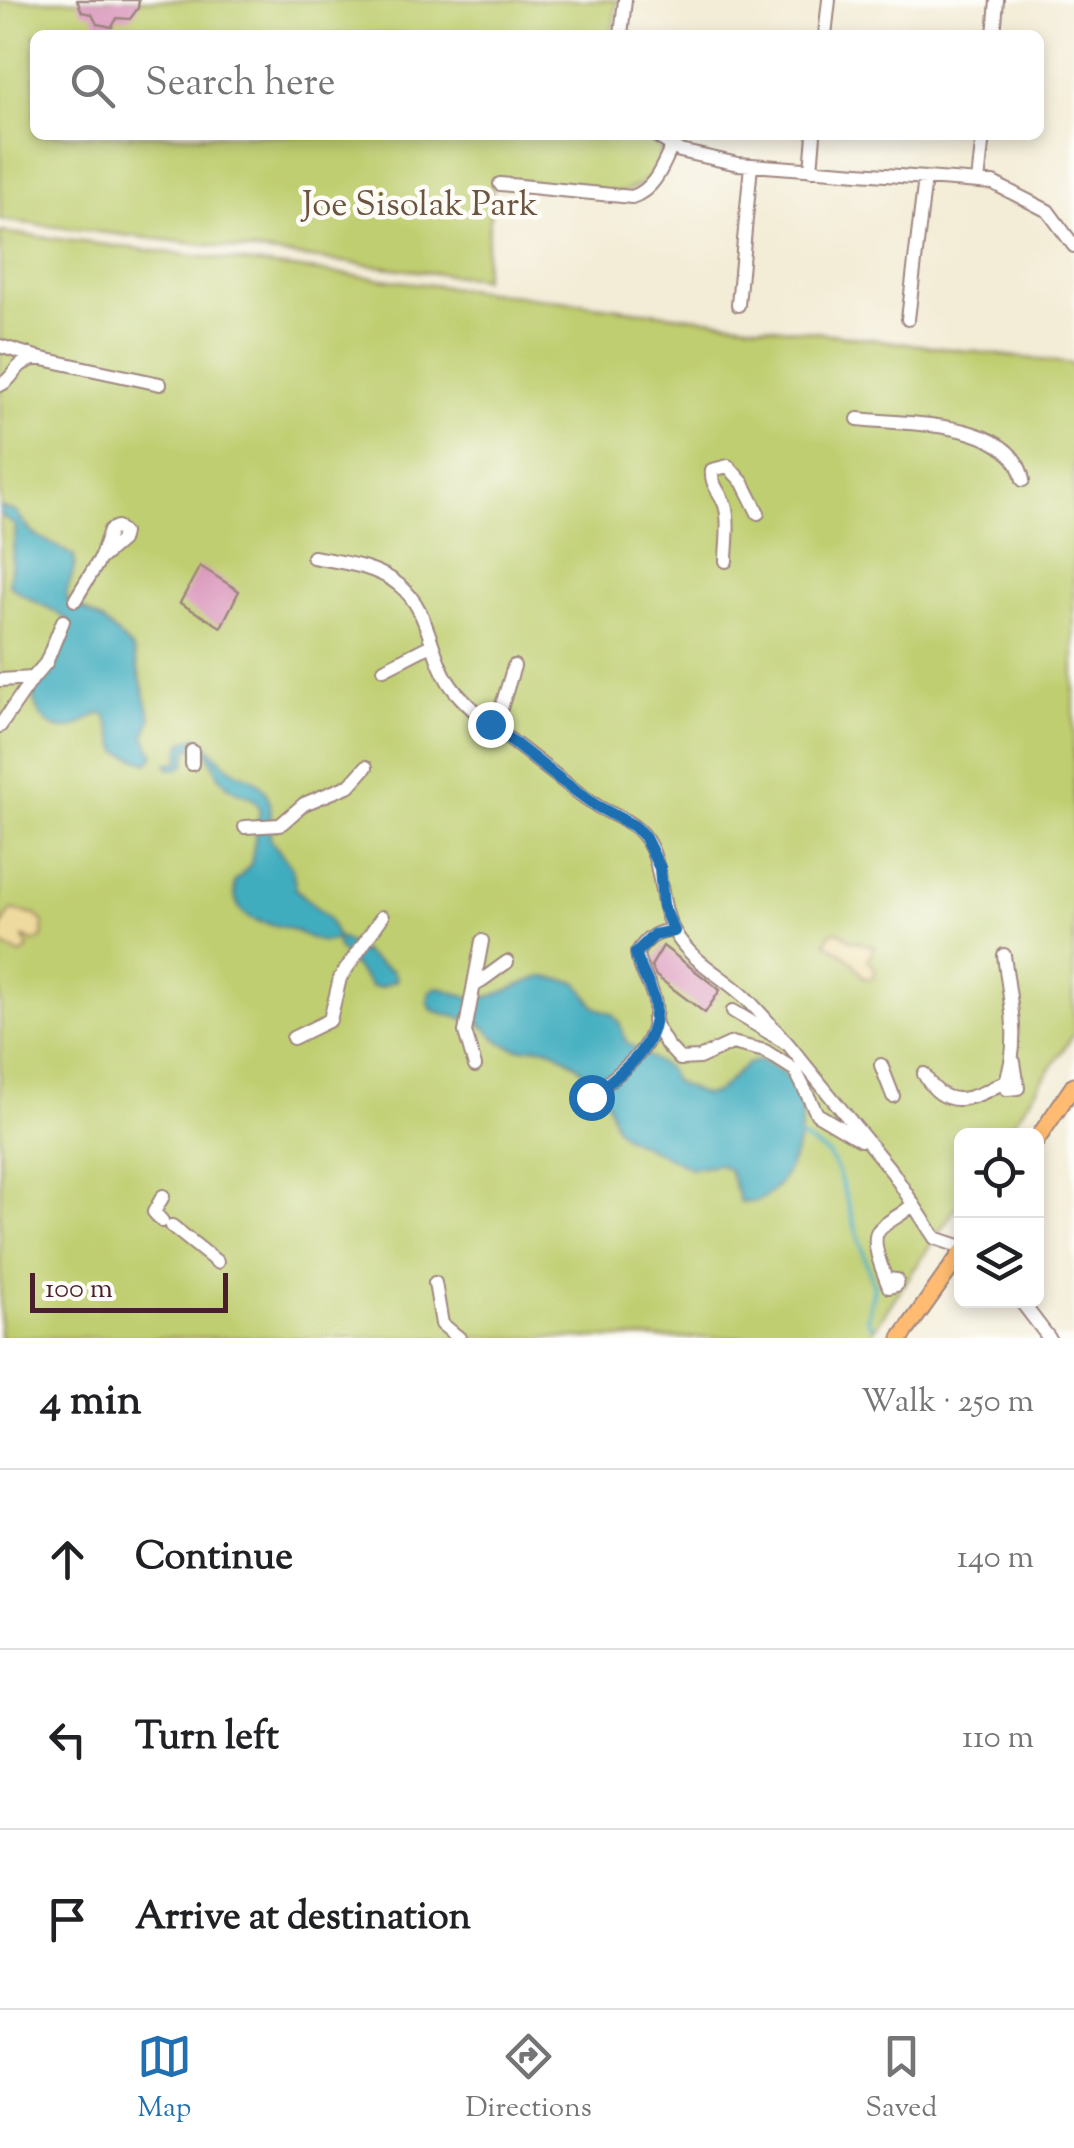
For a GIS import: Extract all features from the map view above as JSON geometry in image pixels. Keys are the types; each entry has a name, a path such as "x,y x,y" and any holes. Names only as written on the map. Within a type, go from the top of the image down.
{"main road":[{"path":"1044,1129 1074,1085"},
{"path":"902,1338 954,1261"}],"street":[{"path":"621,30 625,0"},
{"path":"826,30 829,0"},
{"path":"994,30 997,0"},
{"path":"662,140 680,151 751,165 993,183 1048,211 1074,246"},
{"path":"810,170 813,140"},
{"path":"978,182 982,140"},
{"path":"500,184 632,197 654,183 672,146"},
{"path":"738,305 751,165"},
{"path":"908,319 925,178"},
{"path":"0,346 160,384"},
{"path":"0,385 23,362 38,358"},
{"path":"858,419 988,437 1011,455 1023,480"},
{"path":"726,561 727,516 725,504 710,480 712,470 728,466 743,483 758,513"},
{"path":"313,557 363,568 396,582 420,610 447,680 495,728 595,805 634,826 644,836 660,868 663,906 690,955 746,998 788,1044 871,1145 935,1238 954,1246"},
{"path":"75,600 100,559"},
{"path":"0,726 46,662 64,622"},
{"path":"384,670 432,645"},
{"path":"495,728 514,666"},
{"path":"0,680 33,678"},
{"path":"250,827 280,825 304,804 350,785 366,768"},
{"path":"293,1038 330,1020 340,978 382,917"},
{"path":"586,1102 643,1053 655,1004 636,953 654,935 674,931"},
{"path":"475,1066 465,1032 482,941"},
{"path":"924,1074 930,1086 946,1098 964,1100 1006,1081 1014,1060 1014,1036 1004,955"},
{"path":"473,990 507,962"},
{"path":"733,1011 788,1044"},
{"path":"653,1022 680,1059 699,1058 732,1044 750,1045 765,1052 796,1070 817,1114 871,1145"},
{"path":"882,1064 893,1096"},
{"path":"163,1196 154,1212 218,1262"},
{"path":"886,1279 875,1240 878,1230 913,1204"},
{"path":"435,1283 442,1324 459,1338"},
{"path":"1026,1308 1049,1338"}],"green space":[{"name":"Joe Sisolak Park","path":"0,0 617,0 613,30 30,30 30,140 650,140 661,150 657,166 647,179 618,193 494,179 483,279 0,220"},
{"path":"0,232 1074,364 1074,1034 1010,1128 954,1128 954,1210 868,1338 0,1338"}],"sand":[{"path":"12,910 35,915 43,922 43,937 35,942 24,938 28,948 21,955 0,944 0,928"},
{"path":"839,931 850,940 874,946 868,960 875,968 873,978 864,978 851,960 826,942 832,932"}],"water":[{"path":"0,507 16,512 32,533 74,556 66,599 104,622 133,650 151,719 145,736 154,755 148,763 119,752 106,715 98,714 68,729 52,726 41,715 33,692 56,657 70,623 9,584 16,526 0,515"},
{"path":"197,737 226,765 254,780 266,792 270,839 292,868 296,889 328,918 337,937 393,971 397,980 372,987 338,948 336,939 318,941 251,918 238,906 235,882 251,864 260,809 252,798 225,783 207,750 192,747 187,750 185,764 169,769 167,763 179,762 182,743"},
{"path":"544,977 577,982 595,1007 612,1014 626,1042 668,1069 674,1082 704,1095 716,1093 747,1064 760,1060 790,1078 800,1096 799,1137 784,1177 771,1192 757,1201 740,1202 729,1170 719,1164 691,1168 624,1136 615,1126 601,1081 592,1081 568,1059 546,1048 518,1049 508,1045 477,1022 431,1009 428,1000 430,991 437,987 478,998"}],"building":[{"path":"77,0 139,0 130,19 117,18 112,27 97,24 92,14 82,12"},
{"path":"200,566 239,591 221,627 180,603"},
{"path":"663,946 720,990 705,1013 656,976 651,966"}],"waterway":[{"path":"800,1137 828,1154 838,1172 874,1287 867,1319 872,1326"}],"route":[{"path":"490,724 595,805 634,826 654,852 660,868 663,906 674,931 654,935 636,953 655,1004 646,1047 591,1097"}]}
